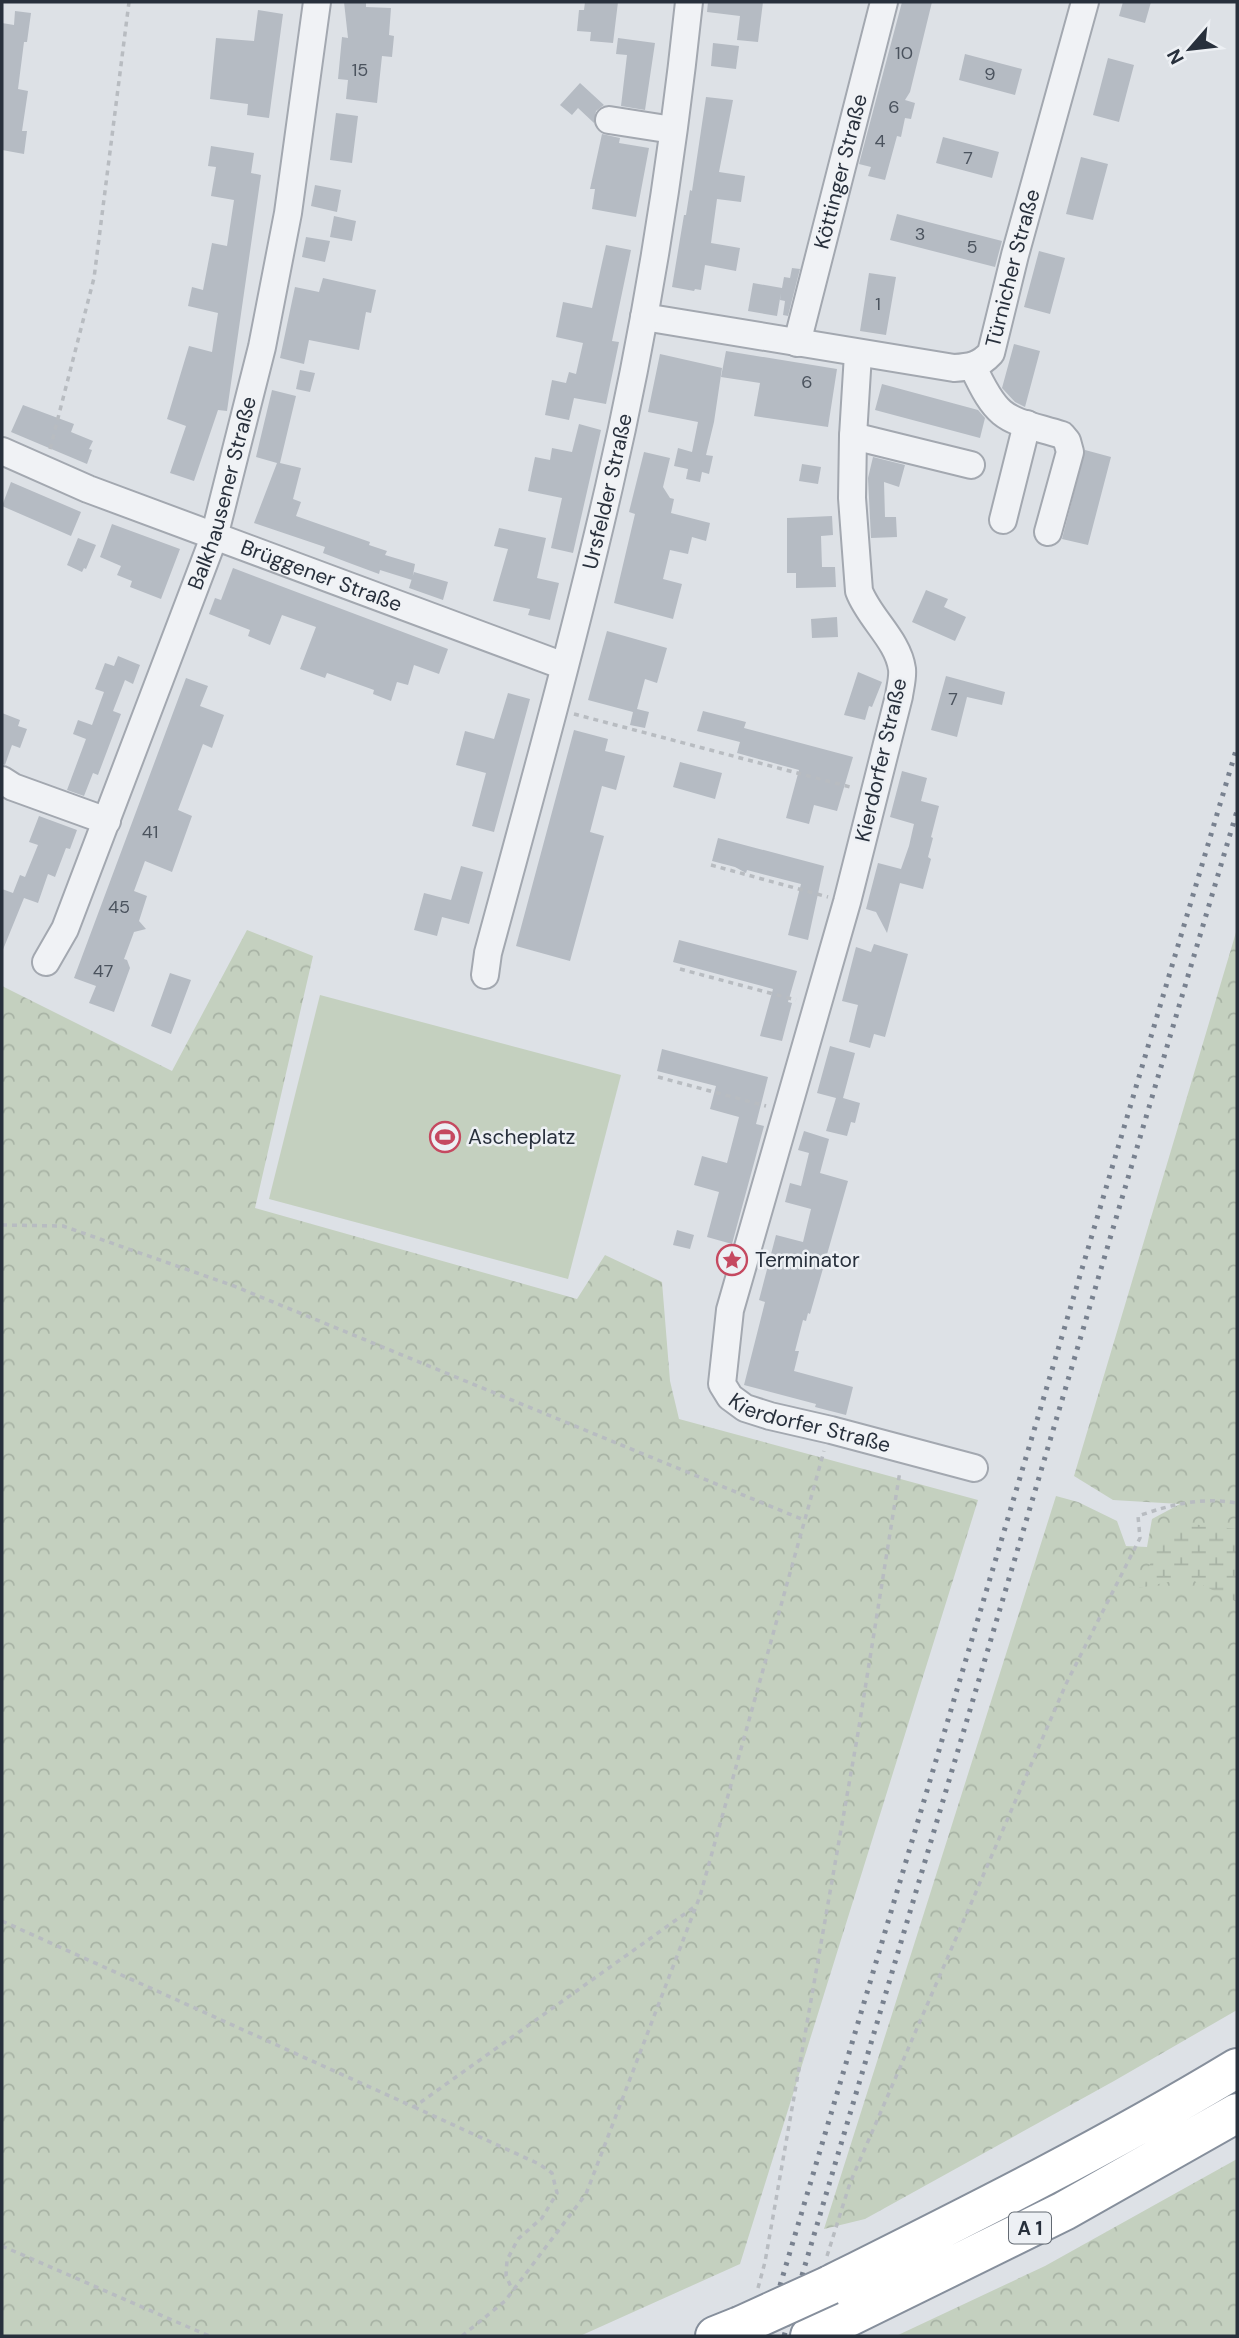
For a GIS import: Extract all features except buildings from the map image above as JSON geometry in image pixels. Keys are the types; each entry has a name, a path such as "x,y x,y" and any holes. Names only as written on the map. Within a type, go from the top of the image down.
{"highway":[{"name":"A 1","path":"736,2320 827,2274 1046,2177 1132,2131 1237,2068"},
{"name":"A 1","path":"814,2335 1064,2211 1237,2113"}],"street":[{"name":"Balkhausener Straße","path":"46,962 65,929 214,537 267,320 288,213 317,2"},
{"name":"Ursfelder Straße","path":"485,975 488,953 554,709 609,486 644,317 673,130 689,2"},
{"name":"Köttinger Straße","path":"797,343 884,2"},
{"name":"Türnicher Straße","path":"644,317 954,368 973,367 982,362 991,353 1085,2"},
{"path":"609,120 673,130"},
{"name":"Kierdorfer Straße","path":"858,354 852,498 859,591 864,604 899,656 903,672 847,902 730,1310 722,1384 730,1397 745,1408 974,1468"},
{"path":"973,367 984,390 1004,416 1062,435 1067,441 1070,452 1048,532"},
{"path":"1003,520 1027,424"},
{"path":"853,436 971,465"},
{"name":"Brüggener Straße","path":"2,451 44,471 214,537 564,666"},
{"path":"2,780 107,821"}],"path":[{"path":"44,471 94,278 129,2"},
{"path":"554,709 873,793"},
{"path":"711,865 847,902"},
{"path":"680,970 818,1005"},
{"path":"658,1077 788,1112"},
{"path":"2,1224 63,1226 234,1286 804,1520"},
{"path":"462,2336 505,2301 586,2194 697,1905 831,1430"},
{"path":"736,2320 765,2262 830,1896 904,1449"},
{"path":"827,2274 850,2183 1066,1684 1140,1538 1138,1516 1186,1502 1214,1499 1237,1503"},
{"path":"414,2107 697,1905"},
{"path":"2,1921 539,2164 552,2173 557,2193 542,2218 518,2239 507,2260 506,2276 513,2291"},
{"path":"2,2246 209,2336"}],"green space":[{"path":"1237,929 1237,2010 865,2219 824,2229 1056,1496 1078,1502 1117,1521 1126,1546 1147,1547 1152,1519 1180,1504 1113,1500 1074,1476"},
{"path":"247,930 313,956 255,1208 577,1299 605,1255 662,1282 670,1381 679,1419 978,1500 740,2264 580,2336 2,2336 2,986 172,1071"},
{"name":"Ascheplatz","path":"320,995 621,1075 568,1279 269,1199"},
{"path":"1181,1523 1237,1529 1237,1602 1188,1578 1139,1588 1158,1547"},
{"path":"1237,2159 1237,2336 896,2336 1045,2266"}],"railway":[{"path":"765,2336 1237,747"},
{"path":"784,2336 1237,811"}],"place":[{"name":"Ascheplatz","path":"445,1137"},
{"name":"Terminator","path":"732,1260"}]}
